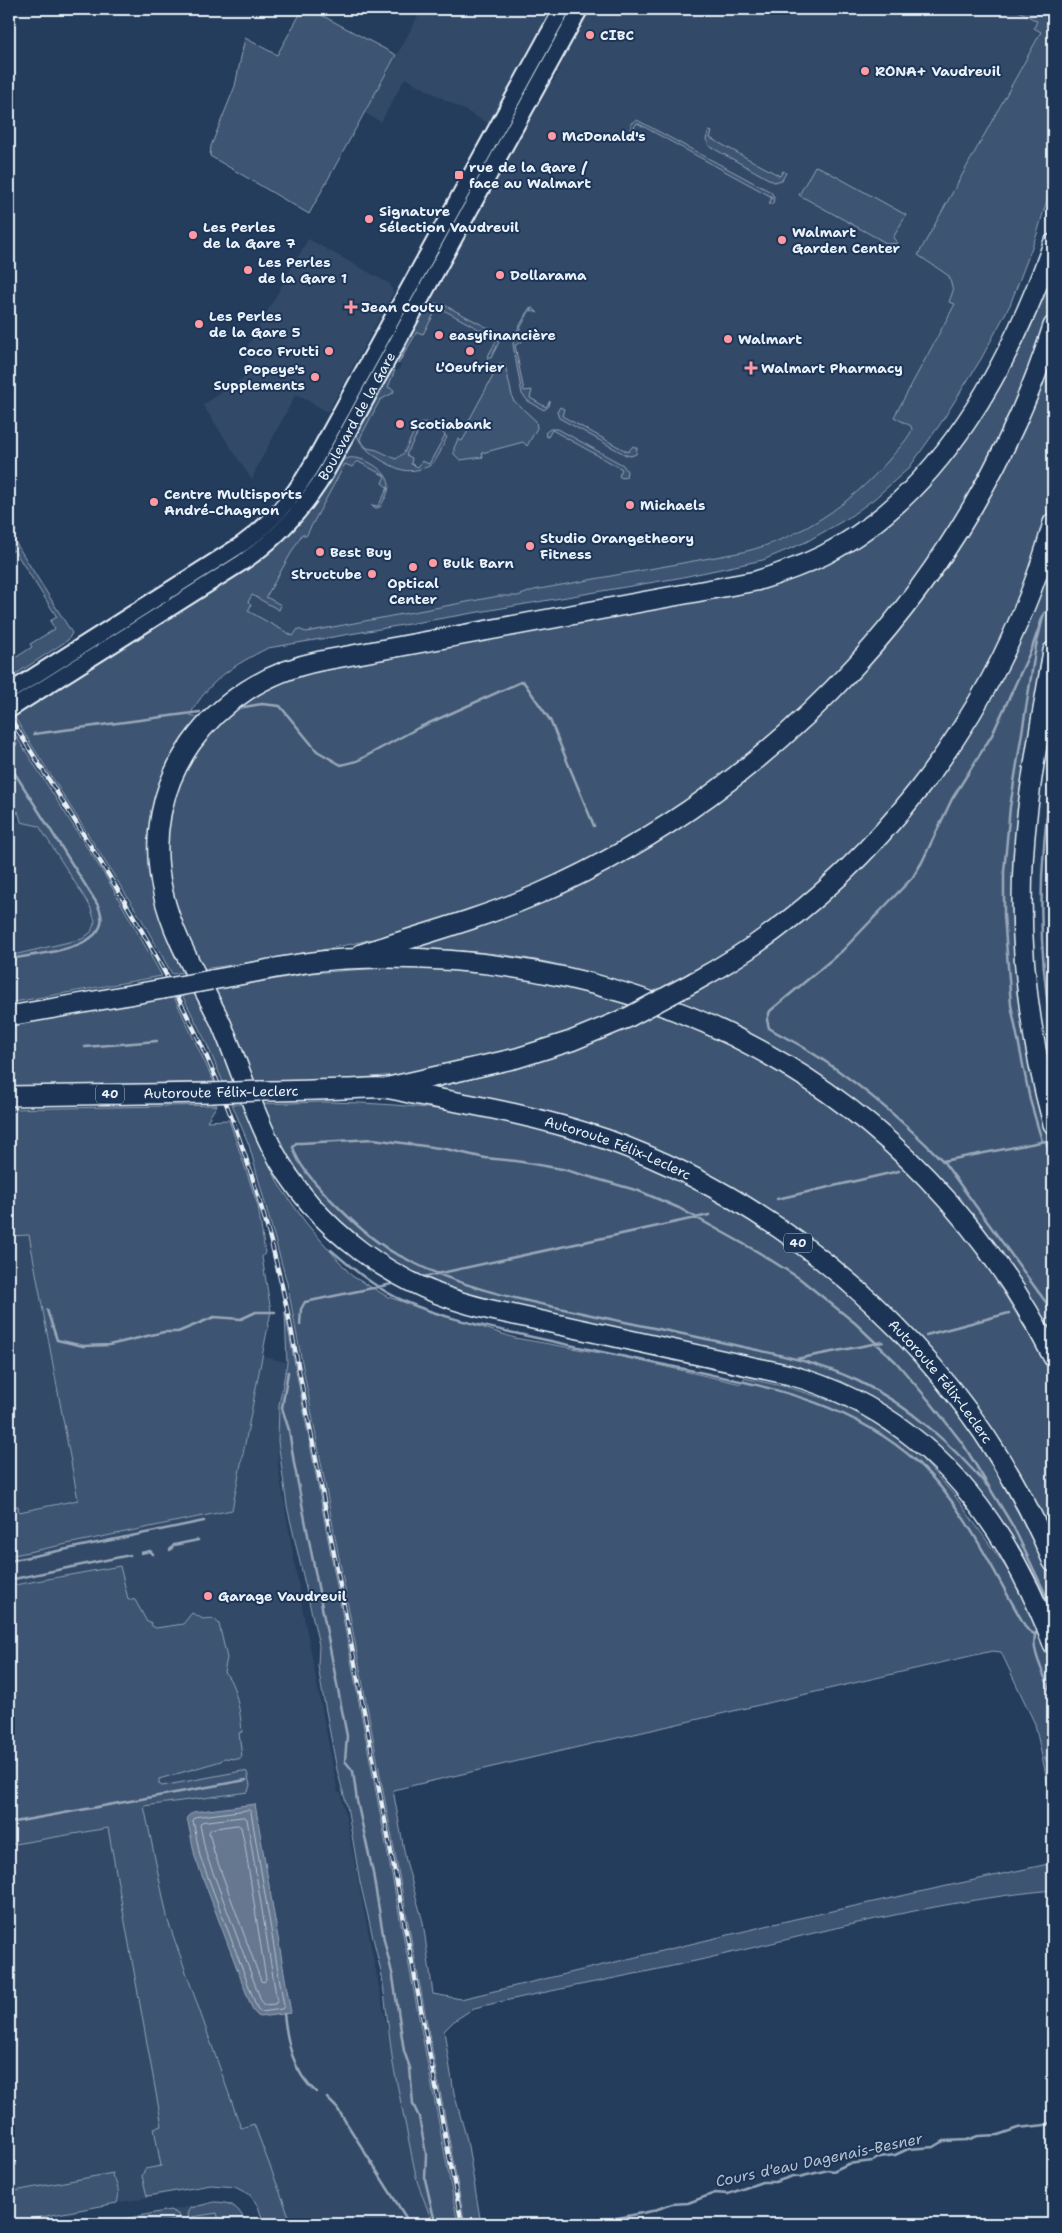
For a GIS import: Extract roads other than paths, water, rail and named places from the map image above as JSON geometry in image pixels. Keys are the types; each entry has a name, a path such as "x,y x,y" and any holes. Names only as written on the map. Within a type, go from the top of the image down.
{"highway":[{"path":"1053,244 1016,335 968,418 918,482 895,506 858,534 810,562 756,581 320,661 276,674 233,698 213,716 192,740 178,765 167,792 160,821 158,850 160,882 171,920 223,1030 272,1147 310,1203 351,1244 393,1273 447,1299 790,1375 836,1391 870,1408 920,1442 950,1469 968,1490 996,1531 1018,1570 1053,1644"},
{"path":"9,1016 211,980 343,959 480,917 538,894 579,875 644,840 692,809 731,781 776,744 825,698 868,652 903,609 950,542 992,470 1014,428 1038,370 1053,326"},
{"path":"384,1088 517,1058 571,1041 627,1018 694,982 763,939 819,894 870,845 918,789 960,729 999,662 1032,588 1053,523"},
{"path":"1053,651 1027,817 1022,904 1026,974 1032,1031 1053,1124"},
{"path":"343,959 461,961 510,966 559,975 638,996 682,1012 762,1051 800,1074 848,1108 897,1149 927,1178 965,1222 998,1265 1025,1305 1053,1357"},
{"name":"Autoroute Félix-Leclerc","path":"9,1096 384,1088 507,1111 558,1124 606,1140 690,1176 734,1200 784,1232 854,1287 898,1329 938,1373 973,1420 1008,1473 1038,1527 1053,1562"}],"main road":[{"name":"Boulevard de la Gare","path":"9,692 246,541 266,525 290,499 313,463 562,9"},
{"name":"Boulevard de la Gare","path":"9,710 252,556 285,528 307,502 351,428 580,9"}],"water":[{"path":"255,1804 291,2013 259,2017 253,2011 195,1857 187,1817 193,1812"}],"waterway":[{"path":"1042,1141 1030,1100 1011,1005 1004,915 1004,872 1010,807 1036,646 1044,613 1032,648 992,735 952,799 913,877 842,951 770,1011 767,1020 769,1028 825,1061 861,1087 943,1161 1053,1312"},
{"path":"238,708 262,704 280,706 317,751 341,765 357,761 418,728 523,681 550,720 594,826"},
{"path":"34,734 200,712"},
{"path":"9,753 16,744"},
{"path":"9,764 96,902 101,918 98,930 88,940 56,951 9,959"},
{"path":"1053,772 1048,804 1041,903 1044,968 1053,1034"},
{"path":"85,1047 157,1041"},
{"path":"991,1490 977,1474 962,1458 930,1428 896,1402 843,1374 781,1355 501,1295 464,1284 410,1261 378,1242 343,1212 308,1175 295,1154 293,1147 296,1143 373,1139 446,1149 485,1158 562,1169 639,1191 679,1208 758,1252 799,1278 855,1323 896,1362 931,1403 963,1444 1014,1528 1053,1610"},
{"path":"943,1161 1046,1141 1053,1166"},
{"path":"777,1199 899,1171"},
{"path":"423,1277 709,1215"},
{"path":"331,1250 376,1286 406,1302 434,1313 523,1335 758,1385 815,1402 842,1413 868,1427 893,1443 917,1462 935,1480 965,1520 1027,1629 1034,1634 1037,1632 1035,1638 1036,1654 1053,1697"},
{"path":"300,1325 301,1309 305,1302 392,1284"},
{"path":"47,1310 57,1340 83,1346 109,1345 164,1332 178,1332 214,1317 241,1319 256,1312 275,1312"},
{"path":"926,1335 1009,1313"},
{"path":"796,1359 883,1342"},
{"path":"288,1372 282,1408 289,1430 347,1736 345,1761"},
{"path":"9,1561 204,1521"},
{"path":"170,1550 174,1545 198,1540"},
{"path":"141,1553 150,1551 153,1554"},
{"path":"9,1580 130,1555"},
{"path":"345,1761 353,1771 357,1801 373,1873 384,1940 393,1977 404,2051 410,2068 413,2104 419,2117 426,2154 425,2179 434,2218"},
{"path":"9,1823 246,1780"},
{"path":"284,2014 292,2056 302,2076 316,2092"},
{"path":"327,2098 337,2108 410,2224"},
{"name":"Cours d'eau Dagenais-Besner","path":"589,2224 652,2211 672,2204 688,2203 715,2193 728,2194 762,2182 775,2182 793,2176 799,2177 828,2170 833,2171 848,2164 873,2161 880,2157 895,2155 908,2149 934,2147 944,2141 967,2140 978,2136 998,2135 1018,2128 1045,2125 1053,2121"}],"railway":[{"path":"9,716 123,898 185,1011 203,1048 234,1123 259,1200 289,1318 462,2224"}],"place":[{"name":"CIBC","path":"590,35"},
{"name":"RONA+ Vaudreuil","path":"865,71"},
{"name":"McDonald's","path":"552,136"},
{"name":"rue de la Gare / face au Walmart","path":"459,175"},
{"name":"Signature Sélection Vaudreuil","path":"369,219"},
{"name":"Les Perles de la Gare 7","path":"193,235"},
{"name":"Walmart Garden Center","path":"782,240"},
{"name":"Les Perles de la Gare 1","path":"248,270"},
{"name":"Dollarama","path":"500,275"},
{"name":"Jean Coutu","path":"351,307"},
{"name":"Les Perles de la Gare 5","path":"199,324"},
{"name":"easyfinancière","path":"439,335"},
{"name":"Walmart","path":"728,339"},
{"name":"Coco Frutti","path":"329,351"},
{"name":"L'Oeufrier","path":"470,351"},
{"name":"Walmart Pharmacy","path":"751,368"},
{"name":"Popeye's Supplements","path":"315,377"},
{"name":"Scotiabank","path":"400,424"},
{"name":"Centre Multisports André-Chagnon","path":"154,502"},
{"name":"Michaels","path":"630,505"},
{"name":"Studio Orangetheory Fitness","path":"530,546"},
{"name":"Best Buy","path":"320,552"},
{"name":"Bulk Barn","path":"433,563"},
{"name":"Optical Center","path":"413,567"},
{"name":"Structube","path":"372,574"},
{"name":"Garage Vaudreuil","path":"208,1596"}]}
